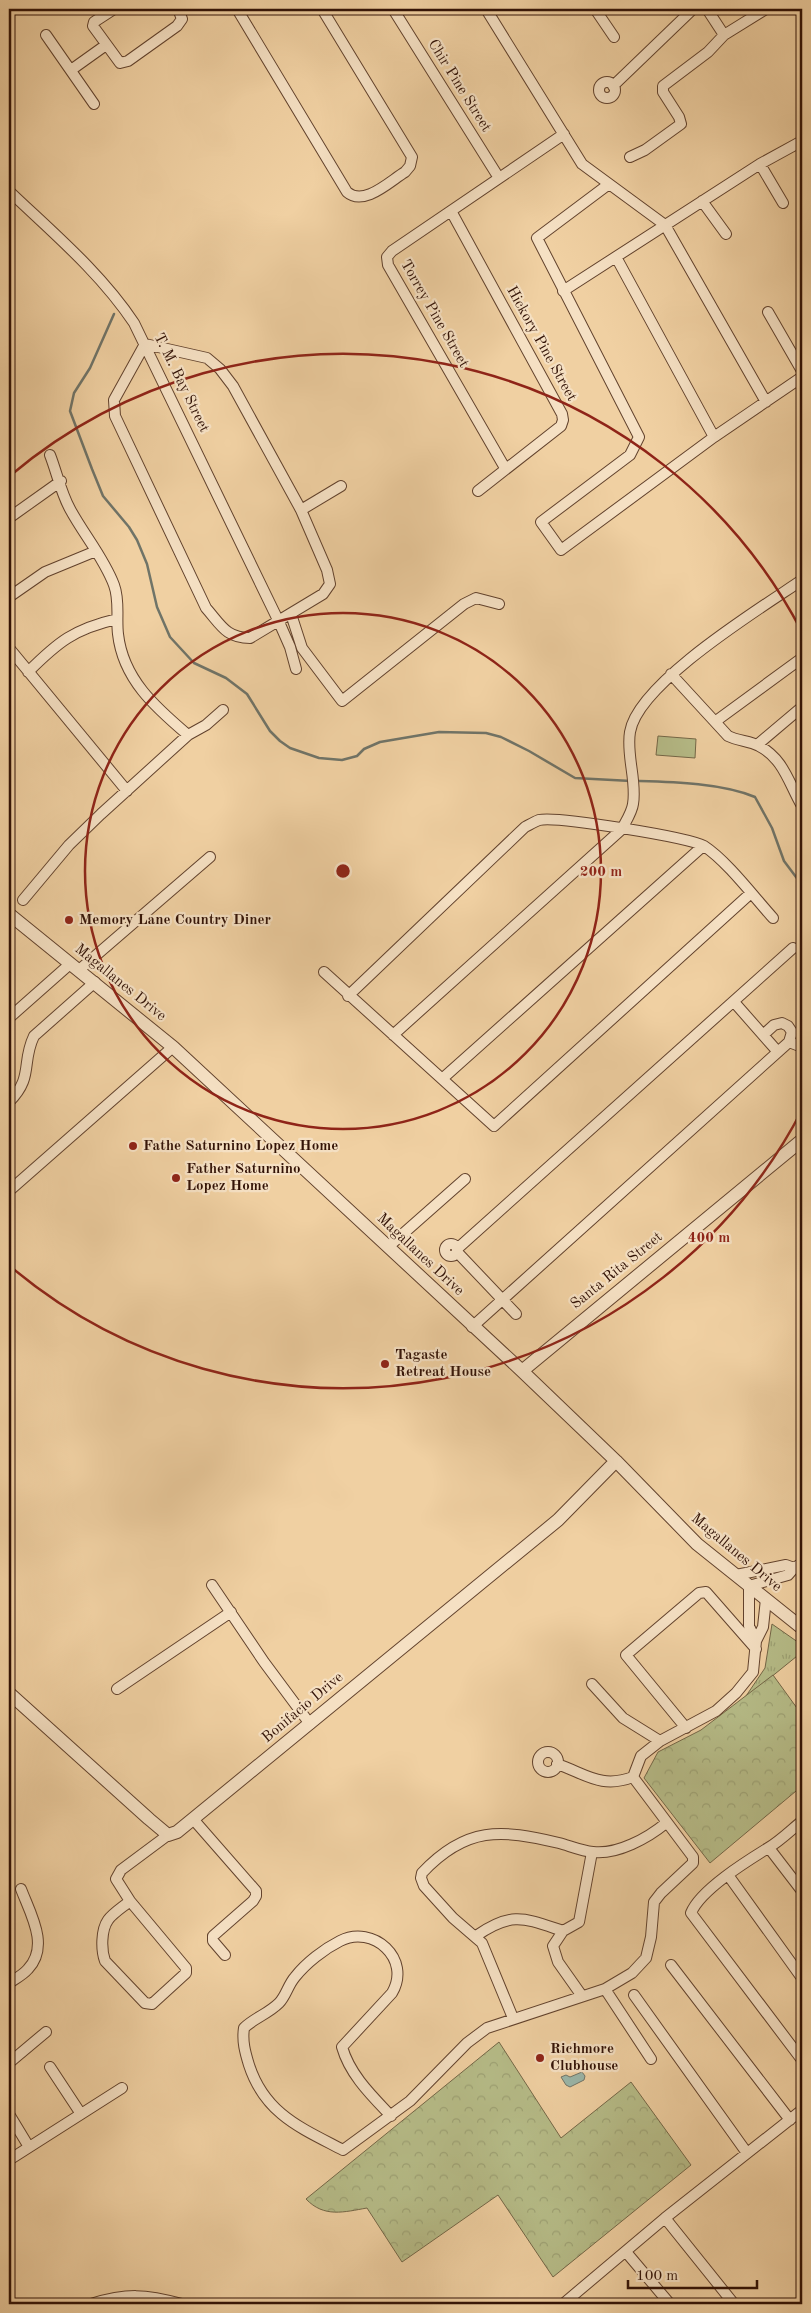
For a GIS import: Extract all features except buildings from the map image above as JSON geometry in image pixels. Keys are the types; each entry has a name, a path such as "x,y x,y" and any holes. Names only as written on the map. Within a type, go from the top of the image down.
{"street":[{"path":"114,9 93,24 94,29 118,61 124,63 177,26 182,19 180,10"},
{"path":"237,9 347,192 358,198 369,194 406,172 412,158 322,9"},
{"name":"Chir Pine Street","path":"393,9 499,178"},
{"path":"486,9 582,164 664,225 766,402"},
{"path":"595,9 614,37"},
{"path":"614,86 693,9"},
{"path":"707,9 724,35"},
{"path":"630,157 645,150 681,124 679,117 662,92 663,86 708,52 724,35 766,9"},
{"path":"46,35 94,104"},
{"path":"71,70 106,45"},
{"name":"Torrey Pine Street","path":"505,468 387,261 387,257 392,250 564,134"},
{"path":"563,291 760,164 802,141"},
{"path":"760,164 783,203"},
{"path":"609,184 537,238 639,438 630,455 541,522 561,550 714,437 802,377"},
{"name":"T. M. Bay Street","path":"9,191 95,274 120,302 146,344 279,622 290,647 296,669"},
{"path":"702,201 726,234"},
{"name":"Hickory Pine Street","path":"451,211 562,414 563,420 561,426 478,490"},
{"path":"616,257 714,437"},
{"path":"768,312 802,370"},
{"path":"146,344 207,358 220,369 233,386 300,510 327,570 330,584 322,594 250,638 236,638 206,608 115,416 114,400 146,344"},
{"path":"50,455 69,508 96,551 114,585 117,597 120,651 126,667 148,698 188,735"},
{"path":"9,518 60,482"},
{"path":"300,510 341,486"},
{"path":"9,598 44,572 96,551"},
{"path":"393,1034 622,829 633,805 630,732 634,717 648,697 670,674 802,580"},
{"path":"291,614 302,648 342,701 464,604 476,598 498,604"},
{"path":"28,672 55,644 81,630 117,619"},
{"path":"9,648 127,790"},
{"path":"716,721 802,658"},
{"path":"670,674 728,736 740,742 758,745 775,758 784,768 799,792 802,806"},
{"path":"758,745 802,707"},
{"path":"15,909 69,845 188,735 206,725 223,710"},
{"path":"348,996 525,827 539,820 556,820 686,839 703,846 718,858 773,918"},
{"path":"442,1080 703,846"},
{"path":"9,1018 210,857"},
{"path":"324,972 348,996 393,1034 494,1126 751,893"},
{"name":"Magallanes Drive","path":"15,909 74,967 173,1046 472,1327 522,1371 616,1461 697,1544 802,1628"},
{"path":"516,1314 457,1250 793,948"},
{"path":"9,1102 17,1094 27,1076 29,1047 34,1036 95,982"},
{"path":"734,1002 778,1052"},
{"path":"472,1327 789,1042 792,1032 788,1026 782,1023 774,1025 762,1035"},
{"path":"789,1042 802,1047"},
{"path":"9,1190 173,1046"},
{"name":"Santa Rita Street","path":"522,1371 802,1140"},
{"path":"388,1247 465,1179"},
{"name":"Bonifacio Drive","path":"168,1834 177,1832 558,1520 616,1461"},
{"path":"736,1575 786,1565 798,1565"},
{"path":"757,1645 749,1626 749,1586 788,1575 798,1565"},
{"path":"212,1585 264,1662 310,1724"},
{"path":"686,1728 626,1655 699,1593 706,1592 757,1645"},
{"path":"557,1764 584,1776 606,1782 620,1782 633,1777 641,1756 660,1741 716,1711 736,1693 753,1672 757,1645 763,1627 766,1599"},
{"path":"117,1689 230,1612"},
{"path":"802,1675 802,1680"},
{"path":"592,1684 623,1718 660,1741"},
{"path":"9,1693 168,1834 121,1870 116,1879 130,1901 186,1968 186,1974 152,2004 145,2003 105,1961 102,1952 103,1934 108,1920 130,1901"},
{"path":"391,2116 366,2089 348,2064 342,2048 392,1993 398,1979 396,1961 383,1944 365,1936 340,1941 313,1960 294,1977 280,2002 244,2028 244,2051 259,2091 280,2115 343,2150 391,2116 424,2087 473,2038 495,2024 605,1989 632,1973 646,1958 651,1937 654,1902 660,1893 693,1863 693,1858 633,1777"},
{"path":"193,1819 256,1891 253,1901 213,1936 213,1941 225,1955"},
{"path":"802,1821 769,1848 757,1853 728,1875 695,1903 691,1913 802,2060"},
{"path":"512,2018 482,1943 453,1918 421,1881 424,1871 451,1847 479,1836 524,1835 592,1852 610,1852 657,1831 666,1823"},
{"path":"769,1848 802,1891"},
{"path":"582,1996 555,1955 553,1946 563,1931 579,1922 592,1852"},
{"path":"728,1875 802,1978"},
{"path":"9,1983 28,1969 35,1958 39,1946 21,1889"},
{"path":"476,1936 504,1920 521,1918 563,1931"},
{"path":"671,1965 790,2120"},
{"path":"605,1989 651,2059"},
{"path":"634,1995 747,2153"},
{"path":"9,2063 46,2032"},
{"path":"50,2068 81,2114"},
{"path":"9,2160 122,2088"},
{"path":"563,2304 665,2218 802,2110"},
{"path":"9,2114 29,2147"},
{"path":"665,2218 734,2304"},
{"path":"626,2252 670,2304"},
{"path":"91,2304 148,2295 177,2304"}],"green space":[{"path":"658,736 696,739 695,758 656,755"},
{"path":"772,1624 802,1645 802,1652 744,1699 765,1668"},
{"path":"773,1675 802,1715 802,1786 710,1863 644,1778 658,1752 701,1730"},
{"path":"499,2042 561,2138 631,2082 691,2165 553,2277 498,2195 402,2262 367,2208 342,2212 327,2211 313,2205 306,2199"}],"shaded area":[{"path":"582,2072 585,2076 584,2080 570,2087 566,2085 561,2077 566,2075 570,2077"}],"waterway":[{"path":"114,314 90,368 74,393 70,411 92,469 103,496 129,527 137,540 147,564 157,607 170,637 194,663 226,678 247,694 270,731 280,741 290,748 319,758 342,760 357,756 364,749 380,742 439,732 486,733 501,737 529,751 575,778 631,781"},
{"path":"637,781 712,786 742,792 755,797 772,828 784,861 802,885"}],"place":[{"name":"Memory Lane Country Diner","path":"69,920"},
{"name":"Fathe Saturnino Lopez Home","path":"133,1146"},
{"name":"Father Saturnino Lopez Home","path":"176,1178"},
{"name":"Tagaste Retreat House","path":"385,1364"},
{"name":"Richmore Clubhouse","path":"540,2058"}]}
